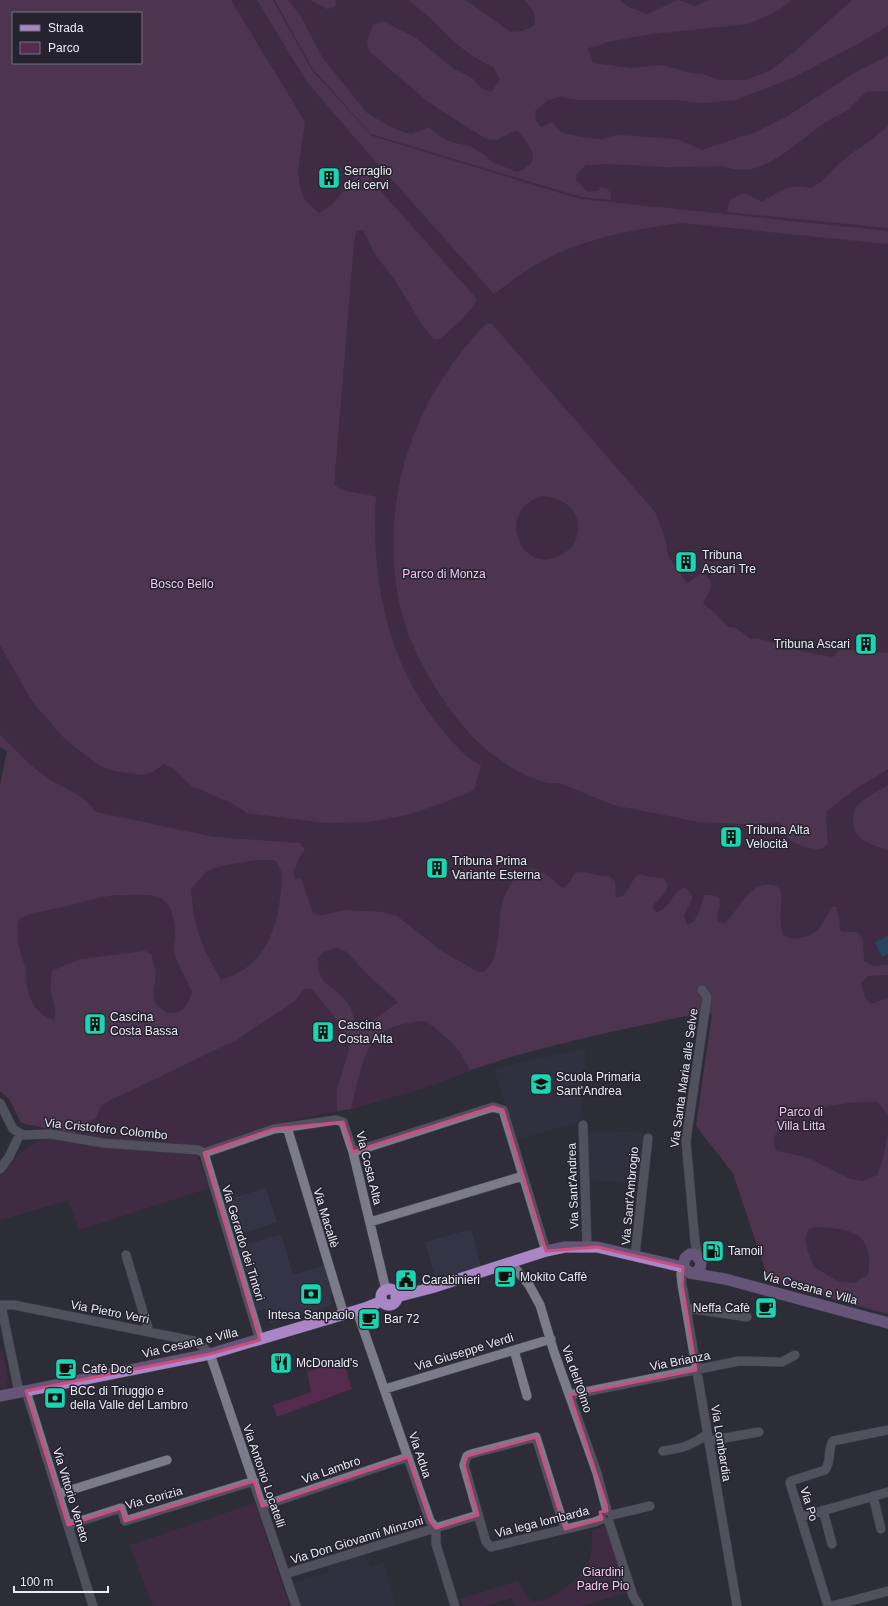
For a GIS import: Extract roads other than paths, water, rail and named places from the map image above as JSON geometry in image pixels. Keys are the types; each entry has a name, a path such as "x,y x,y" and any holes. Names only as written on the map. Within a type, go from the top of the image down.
{"main road":[{"name":"Via Cesana e Villa","path":"396,1297 431,1288 546,1251 565,1247 587,1245 664,1262 691,1264 725,1279 888,1323"},
{"path":"386,1290 392,1290 396,1297 395,1302 391,1305 386,1305 382,1301 382,1293 386,1290"},
{"name":"Via Cesana e Villa","path":"0,1396 210,1354 357,1311 382,1301"}],"street":[{"name":"Via Santa Maria alle Selve","path":"691,1264 695,1242 686,1141 707,997 702,990"},
{"path":"0,1103 13,1129 24,1135 10,1157 0,1169"},
{"path":"353,1152 493,1107 502,1110 546,1251"},
{"name":"Via Costa Alta","path":"204,1153 274,1129 336,1120 343,1122 353,1152 386,1290"},
{"name":"Via Sant'Andrea","path":"583,1125 587,1245"},
{"name":"Via Macallè","path":"287,1127 344,1315"},
{"name":"Via Cristoforo Colombo","path":"24,1135 50,1134 104,1143 198,1150 204,1153"},
{"name":"Via Sant'Ambrogio","path":"635,1256 648,1138"},
{"name":"Via Gerardo dei Tintori","path":"204,1153 260,1340"},
{"path":"370,1222 523,1176"},
{"path":"126,1255 150,1332"},
{"name":"Via dell'Olmo","path":"510,1262 535,1295 540,1305 597,1473 607,1517 633,1596 639,1606"},
{"name":"Via Lombardia","path":"691,1264 681,1274 682,1284 737,1606"},
{"name":"Via Pietro Verri","path":"0,1305 14,1305 194,1341 210,1354"},
{"name":"Via Vittorio Veneto","path":"0,1305 23,1391 58,1494 93,1606"},
{"path":"686,1308 747,1317"},
{"name":"Via Adua","path":"357,1311 430,1521 436,1528 436,1544 455,1606"},
{"name":"Via Giuseppe Verdi","path":"385,1389 551,1339"},
{"path":"514,1350 527,1396"},
{"name":"Via Antonio Locatelli","path":"210,1354 296,1606"},
{"name":"Via Brianza","path":"570,1395 739,1361 782,1362 795,1355"},
{"name":"Via Po","path":"828,1606 790,1483 791,1481 825,1470 829,1462 830,1445 837,1439 888,1430"},
{"path":"663,1451 685,1448 708,1437 759,1432"},
{"path":"436,1528 478,1515 464,1465 467,1456 536,1437 565,1529"},
{"name":"Via Lambro","path":"262,1506 408,1457"},
{"path":"58,1494 167,1460"},
{"name":"Via Gorizia","path":"68,1525 120,1508 125,1521 254,1480"},
{"path":"801,1517 888,1492"},
{"path":"873,1496 881,1529"},
{"name":"Via lega lombarda","path":"478,1515 488,1546 496,1547 650,1506"},
{"path":"824,1510 832,1544"},
{"name":"Via Don Giovanni Minzoni","path":"285,1574 436,1528"},
{"path":"832,1606 888,1591"}],"water":[{"path":"888,936 888,954 882,957 875,942"}],"place":[{"name":"Serraglio dei cervi","path":"329,178"},
{"name":"Tribuna Ascari Tre","path":"686,562"},
{"name":"Tribuna Ascari","path":"866,644"},
{"name":"Tribuna Alta Velocità","path":"731,837"},
{"name":"Tribuna Prima Variante Esterna","path":"437,868"},
{"name":"Cascina Costa Bassa","path":"95,1024"},
{"name":"Cascina Costa Alta","path":"323,1032"},
{"name":"Scuola Primaria Sant'Andrea","path":"541,1084"},
{"name":"Tamoil","path":"713,1251"},
{"name":"Mokito Caffè","path":"505,1277"},
{"name":"Carabinieri","path":"406,1280"},
{"name":"Intesa Sanpaolo","path":"311,1294"},
{"name":"Neffa Cafè","path":"766,1308"},
{"name":"Bar 72","path":"369,1319"},
{"name":"McDonald's","path":"281,1363"},
{"name":"Cafè Doc","path":"66,1369"},
{"name":"BCC di Triuggio e della Valle del Lambro","path":"55,1398"}],"park label":[{"name":"Parco di Monza","path":"444,574"},
{"name":"Bosco Bello","path":"182,584"},
{"name":"Parco di Villa Litta","path":"801,1119"},
{"name":"Giardini Padre Pio","path":"603,1579"}]}
